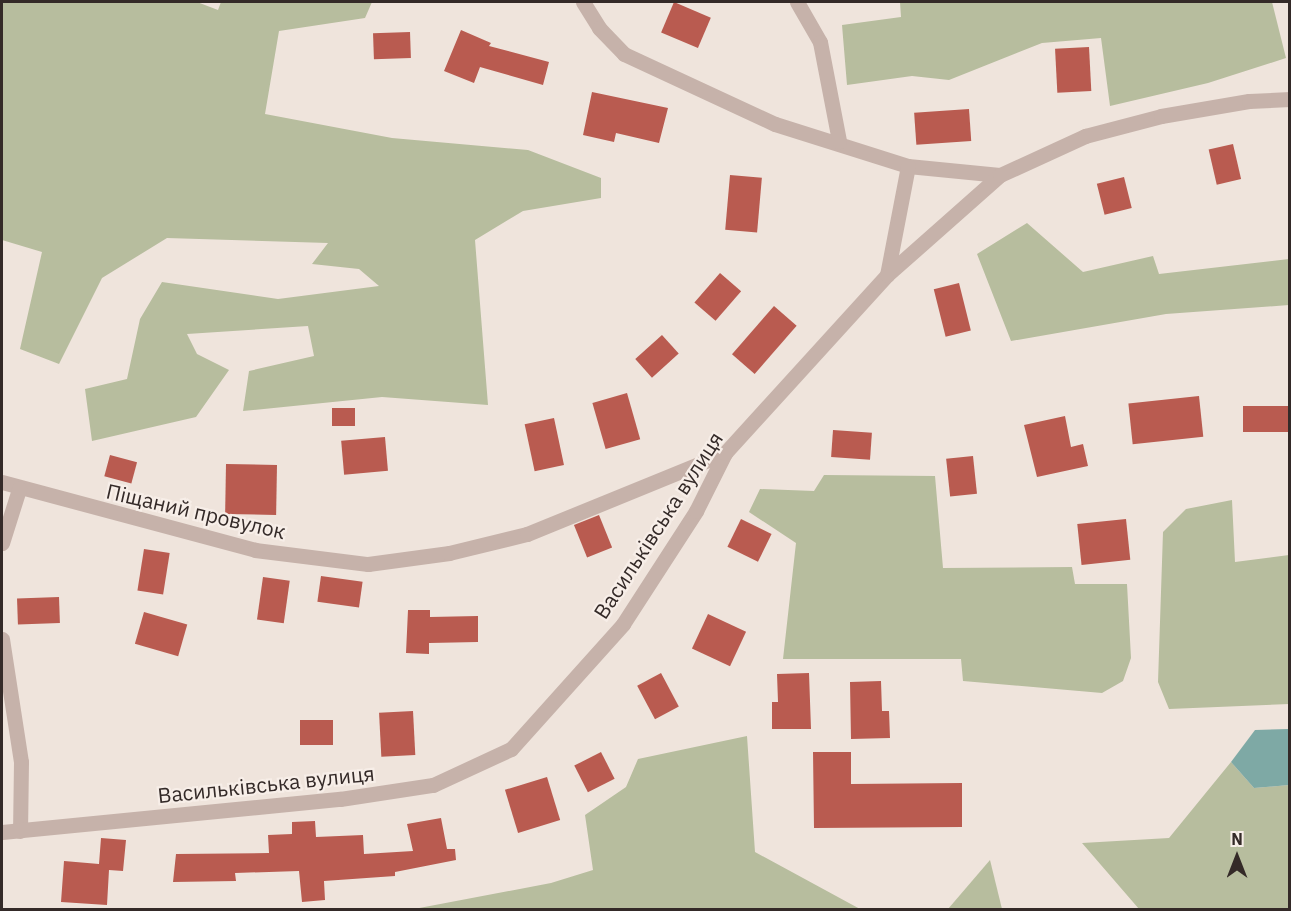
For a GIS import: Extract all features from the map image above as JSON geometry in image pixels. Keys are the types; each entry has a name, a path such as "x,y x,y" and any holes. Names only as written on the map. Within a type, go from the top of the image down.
{"street":[{"path":"583,2 599,28 624,54 775,124 839,141 908,166 1000,175"},
{"path":"797,2 820,42 839,141"},
{"name":"Васильківська вулиця","path":"2,832 340,799 433,785 511,748 623,624 696,511 725,453 888,275 1000,175 1085,136 1161,116 1249,101 1290,99"},
{"path":"888,275 908,166"},
{"name":"Піщаний провулок","path":"2,482 20,489 255,550 368,564 448,553 527,534 725,453"},
{"path":"2,543 20,489"},
{"path":"2,639 21,762 20,831"}],"green space":[{"path":"2,2 197,2 218,10 221,2 372,2 365,18 279,31 265,114 392,138 528,150 601,178 601,198 523,211 475,240 488,405 382,397 243,411 249,371 314,356 308,326 187,334 197,354 229,370 196,417 92,441 85,389 127,379 140,319 162,282 278,299 379,286 359,269 312,264 328,243 167,238 102,278 59,364 20,349 42,252 2,240"},
{"path":"900,2 1272,2 1286,58 1208,83 1110,106 1101,38 1042,43 949,80 912,76 847,85 842,25 901,17"},
{"path":"1027,223 1083,272 1153,256 1159,274 1289,259 1289,305 1166,314 1011,341 977,254"},
{"path":"824,475 935,476 943,568 1072,567 1075,584 1127,584 1131,658 1123,681 1102,693 963,681 961,659 783,659 796,543 749,512 760,489 814,491"},
{"path":"1232,500 1235,562 1289,555 1289,704 1169,709 1158,682 1163,532 1186,509"},
{"path":"747,736 755,852 860,909 414,909 551,883 593,870 585,815 626,787 638,759"},
{"path":"1231,762 1254,788 1289,785 1289,909 1139,909 1082,843 1169,838"},
{"path":"990,860 1002,909 948,909"}],"water":[{"path":"1289,729 1289,785 1254,788 1231,762 1255,730"}],"building":[{"path":"674,2 711,18 698,48 661,32"},
{"path":"461,30 491,43 489,46 549,62 543,85 480,67 474,83 444,71"},
{"path":"410,32 411,58 374,59 373,33"},
{"path":"1089,47 1091,91 1057,93 1055,49"},
{"path":"592,92 668,108 659,143 616,133 614,142 583,135"},
{"path":"969,109 971,141 916,145 914,113"},
{"path":"1233,144 1241,179 1217,185 1209,150"},
{"path":"730,175 762,178 757,233 725,230"},
{"path":"1124,177 1132,208 1105,215 1097,184"},
{"path":"720,273 741,291 716,321 694,302"},
{"path":"959,283 971,331 946,337 934,289"},
{"path":"774,306 797,326 755,374 732,354"},
{"path":"662,335 679,354 652,378 635,359"},
{"path":"627,393 640,439 606,449 592,403"},
{"path":"1199,396 1203,437 1133,444 1128,403"},
{"path":"1243,406 1290,406 1290,432 1243,432"},
{"path":"332,408 355,408 355,426 332,426"},
{"path":"1065,416 1071,447 1083,444 1088,466 1037,477 1024,425"},
{"path":"554,418 564,465 535,471 525,424"},
{"path":"833,430 872,433 870,460 831,457"},
{"path":"385,437 388,471 344,475 341,441"},
{"path":"110,455 137,462 131,483 104,476"},
{"path":"973,456 977,494 950,497 946,459"},
{"path":"226,464 277,465 276,515 225,514"},
{"path":"599,515 612,547 587,558 574,525"},
{"path":"741,519 772,534 758,562 727,547"},
{"path":"1126,519 1130,560 1082,565 1077,524"},
{"path":"144,549 170,553 163,595 137,590"},
{"path":"321,576 363,582 359,608 317,602"},
{"path":"263,577 290,581 284,623 257,620"},
{"path":"59,597 60,623 18,624 17,598"},
{"path":"408,610 430,610 430,617 478,616 478,642 429,643 429,654 406,653"},
{"path":"144,612 187,624 178,656 135,644"},
{"path":"708,614 746,632 730,666 692,648"},
{"path":"661,673 679,707 655,719 637,686"},
{"path":"809,673 811,729 772,729 772,702 778,702 777,674"},
{"path":"881,681 882,711 889,711 890,738 851,739 850,682"},
{"path":"413,711 415,755 381,757 379,713"},
{"path":"300,720 333,720 333,745 300,745"},
{"path":"601,752 615,779 588,792 574,766"},
{"path":"813,752 851,752 851,784 962,783 962,827 814,828"},
{"path":"547,777 560,820 518,833 505,790"},
{"path":"441,818 447,849 455,849 456,860 395,872 395,876 324,881 325,900 302,902 299,871 235,873 236,881 173,882 176,854 269,853 268,835 292,834 292,822 315,821 316,837 363,835 364,854 413,851 407,824"},
{"path":"101,838 126,840 123,871 109,870 107,905 61,902 64,861 99,864"}]}
